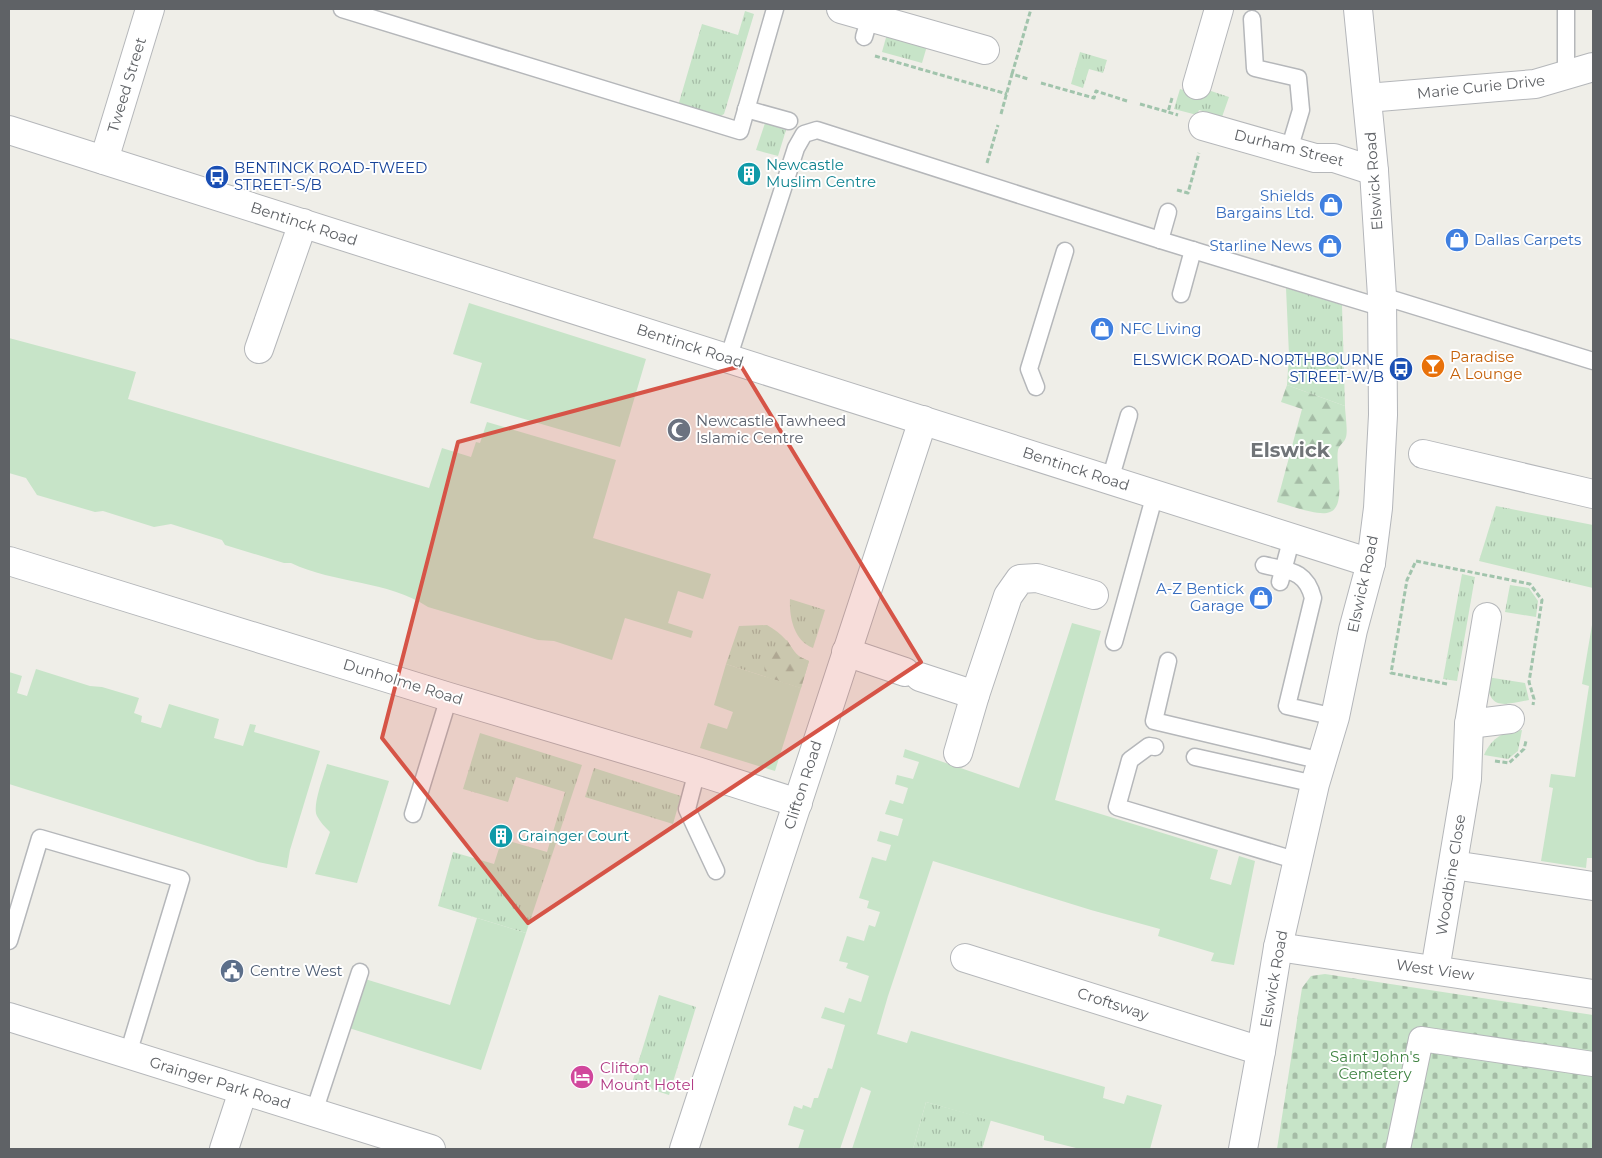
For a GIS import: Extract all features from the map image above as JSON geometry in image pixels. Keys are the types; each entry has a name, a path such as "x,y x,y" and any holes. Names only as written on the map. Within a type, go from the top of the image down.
{"street":[{"name":"Tweed Street","path":"104,160 150,9"},
{"path":"841,9 867,27 985,50"},
{"path":"1197,85 1219,9"},
{"name":"Elswick Road","path":"1243,1149 1262,1051 1278,947 1318,773 1335,717 1353,630 1371,562 1378,508 1384,415 1382,302 1374,171 1358,9"},
{"name":"Marie Curie Drive","path":"1367,98 1535,84 1593,67"},
{"name":"Durham Street","path":"1203,126 1315,158 1334,158 1374,171"},
{"name":"Bentinck Road","path":"9,130 1371,562"},
{"path":"259,349 303,223"},
{"name":"Clifton Road","path":"684,1149 923,420"},
{"path":"1424,454 1593,494"},
{"name":"Dunholme Road","path":"9,561 798,803"},
{"path":"958,753 1008,596 1020,579 1037,578 1094,595"},
{"name":"Woodbine Close","path":"1435,970 1467,779 1469,724 1487,617"},
{"path":"846,652 975,695"},
{"path":"1469,724 1510,719"},
{"path":"1453,865 1593,886"},
{"name":"West View","path":"1278,947 1593,994"},
{"name":"Croftsway","path":"965,958 1262,1051"},
{"name":"Grainger Park Road","path":"9,1017 431,1149"},
{"path":"1398,1149 1422,1039 1593,1064"},
{"path":"224,1149 244,1090"}],"lane":[{"path":"342,9 740,131 775,9"},
{"path":"1566,9 1566,75"},
{"path":"1252,19 1255,68 1298,78 1301,110 1289,150"},
{"path":"746,109 789,121"},
{"path":"728,359 796,148 804,134 817,130 1193,250 1593,361"},
{"path":"1160,240 1168,212"},
{"path":"1181,294 1193,250"},
{"path":"1036,387 1029,369 1065,251"},
{"path":"1110,480 1129,415"},
{"path":"1114,642 1154,494"},
{"path":"1282,576 1292,537"},
{"path":"1264,565 1282,576 1302,576 1310,586 1313,598 1287,706 1335,717"},
{"path":"1168,661 1154,721 1318,773"},
{"path":"413,814 448,697"},
{"path":"1155,747 1149,746 1130,760 1117,807 1298,861"},
{"path":"1195,757 1318,773"},
{"path":"698,771 687,809 716,871"},
{"path":"9,941 40,838 181,879 128,1054"},
{"path":"314,1112 360,972"}],"path":[{"path":"1001,114 1031,9"},
{"path":"869,54 1007,94"},
{"path":"1012,74 1028,79"},
{"path":"1042,83 1094,98 1096,91 1127,101"},
{"path":"1140,104 1168,112"},
{"path":"982,183 998,125"}],"highlighted area":[{"path":"741,366 921,662 528,923 382,738 458,442"}],"green space":[{"path":"745,11 754,14 724,114 717,118 678,106 702,24 738,35"},
{"path":"887,34 927,46 922,63 882,52"},
{"path":"1080,52 1107,60 1103,73 1089,69 1083,88 1071,84"},
{"path":"1180,89 1205,97 1208,90 1229,97 1222,117 1199,110 1197,115 1174,109"},
{"path":"765,123 786,130 778,156 756,150"},
{"path":"1286,288 1342,305 1345,406 1287,385 1289,355"},
{"path":"469,303 646,359 620,447 470,403 482,363 453,354"},
{"path":"9,338 136,372 128,399 429,488 442,448 471,457 476,442 480,443 487,422 616,460 593,538 711,574 703,599 678,591 668,623 693,631 691,638 625,618 612,660 554,641 538,640 428,607 412,598 395,592 325,575 291,563 284,563 225,545 222,540 171,524 154,527 103,511 95,512 37,495 26,478 9,473"},
{"path":"1287,385 1345,406 1347,434 1339,448 1337,457 1338,502 1330,512 1312,512 1277,502 1302,409 1281,402"},
{"path":"1496,506 1593,525 1593,588 1479,561"},
{"path":"1462,574 1475,577 1457,681 1443,679"},
{"path":"1510,585 1529,588 1538,601 1536,617 1505,612"},
{"path":"790,599 825,610 813,648 801,640 794,628"},
{"path":"1593,619 1593,858 1587,858 1586,868 1541,861 1553,788 1549,787 1551,774 1575,777 1589,686 1582,684"},
{"path":"1072,623 1101,631 1055,800 1218,850 1210,879 1231,885 1239,856 1255,861 1234,965 1211,961 1214,953 1158,936 1160,929 1091,910 933,861 877,1034 907,1043 911,1031 1105,1087 1103,1098 1124,1104 1127,1095 1162,1105 1150,1149 1080,1149 1044,1140 1044,1136 926,1102 913,1149 852,1149 871,1091 861,1087 840,1149 798,1149 804,1130 788,1125 794,1106 802,1109 803,1105 811,1108 814,1098 818,1098 828,1068 832,1069 845,1025 821,1018 825,1007 844,1013 849,998 861,1002 869,976 846,968 848,963 839,961 847,936 864,941 869,925 875,927 880,912 867,908 869,901 859,898 872,857 886,861 891,845 877,841 880,831 898,836 903,819 885,814 890,800 903,804 908,788 895,784 897,775 913,779 919,762 903,757 905,749 1019,788"},
{"path":"767,625 782,636 798,655 809,661 801,688 726,664 739,626"},
{"path":"787,640 796,655 809,661 801,688 766,677 766,659 772,651"},
{"path":"726,664 801,688 775,771 700,748 708,723 727,729 733,712 714,705"},
{"path":"36,669 90,686 102,687 139,698 134,713 142,716 141,722 161,728 169,704 219,719 214,738 243,746 250,724 256,725 254,732 320,751 290,850 287,868 258,862 9,784 9,672 22,676 17,693 27,696"},
{"path":"1487,677 1525,683 1529,700 1505,704 1494,701 1490,696"},
{"path":"1522,730 1518,751 1508,759 1484,755 1499,736"},
{"path":"480,733 582,765 526,933 438,906 453,852 494,864 502,839 547,852 565,792 516,777 508,802 463,789"},
{"path":"327,764 389,781 357,883 315,874 330,832 317,816 316,811 317,798"},
{"path":"594,768 681,796 673,824 585,797"},
{"path":"477,918 526,933 481,1070 349,1028 365,979 450,1005"},
{"name":"Saint John's Cemetery","path":"1325,974 1593,1015 1593,1149 1277,1149 1302,988 1311,976"},
{"path":"659,995 696,1007 669,1095 632,1083"},
{"path":"926,1102 991,1120 982,1149 913,1149"}],"place":[{"name":"Newcastle Muslim Centre","path":"749,174"},
{"name":"BENTINCK ROAD-TWEED STREET-S/B","path":"217,177"},
{"name":"Shields Bargains Ltd.","path":"1331,205"},
{"name":"Dallas Carpets","path":"1457,240"},
{"name":"Starline News","path":"1330,246"},
{"name":"NFC Living","path":"1102,329"},
{"name":"Paradise A Lounge","path":"1433,366"},
{"name":"ELSWICK ROAD-NORTHBOURNE STREET-W/B","path":"1401,369"},
{"name":"Newcastle Tawheed Islamic Centre","path":"679,430"},
{"name":"A-Z Bentick Garage","path":"1261,598"},
{"name":"Grainger Court","path":"501,836"},
{"name":"Centre West","path":"232,971"},
{"name":"Clifton Mount Hotel","path":"582,1077"}],"district":[{"name":"Elswick","path":"1290,450"}]}
